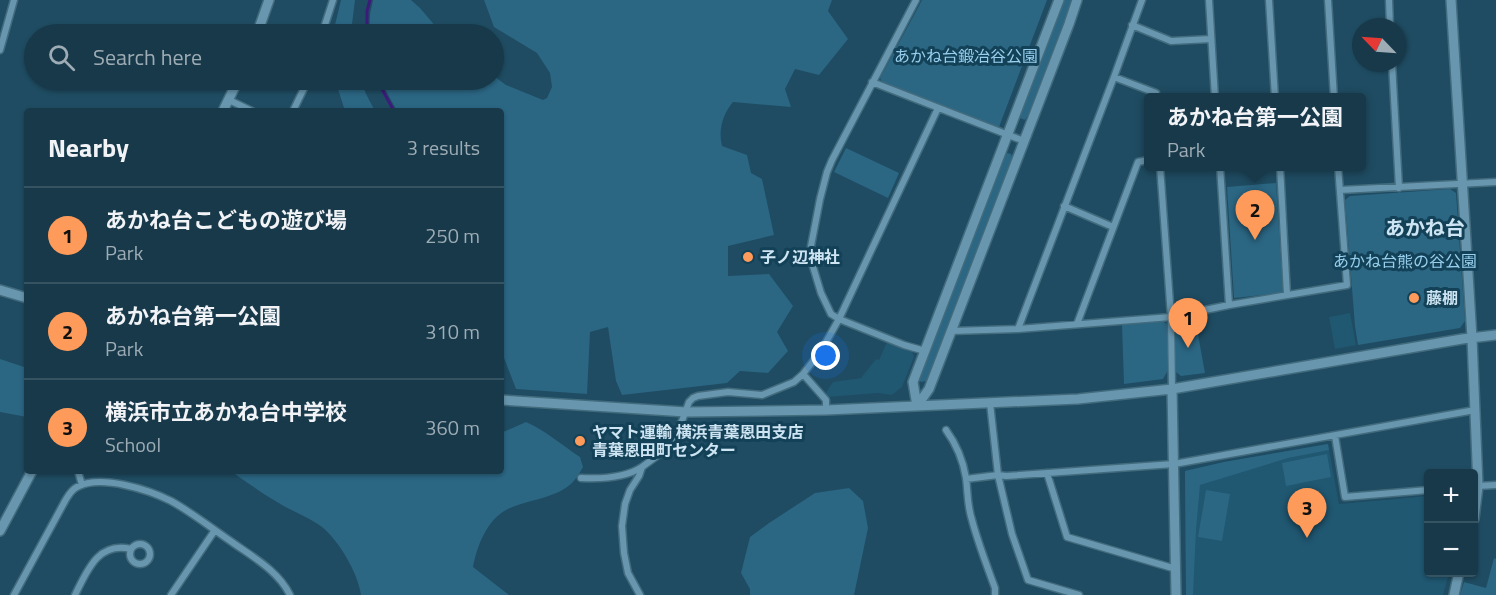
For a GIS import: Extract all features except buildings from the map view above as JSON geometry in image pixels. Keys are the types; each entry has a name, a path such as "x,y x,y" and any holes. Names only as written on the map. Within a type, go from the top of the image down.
{"street":[{"path":"0,50 14,0"},
{"path":"260,24 268,0"},
{"path":"325,24 333,0"},
{"path":"916,0 827,172 811,246 811,260 831,314 904,345 926,351"},
{"path":"917,406 913,382 1059,0"},
{"path":"917,406 929,389 1077,0"},
{"path":"1018,329 1142,0"},
{"path":"1209,0 1215,93"},
{"path":"1269,0 1275,93"},
{"path":"1328,0 1334,93"},
{"path":"1389,0 1390,18"},
{"path":"1451,0 1472,338 1476,469"},
{"path":"1132,25 1170,41 1211,39"},
{"path":"1393,72 1399,188"},
{"path":"1114,77 1156,93"},
{"path":"872,82 1024,141"},
{"path":"225,108 234,90"},
{"path":"294,108 303,90"},
{"path":"229,100 246,108"},
{"path":"580,478 594,479 638,470 662,453 672,439 689,402 698,396 728,392 762,395 794,382 803,374 821,351 839,319 938,108"},
{"path":"1077,324 1138,162 1144,161"},
{"path":"1160,171 1171,317 1176,595"},
{"path":"1220,171 1229,305"},
{"path":"1280,171 1287,295"},
{"path":"951,331 1018,329 1171,317 1347,285 1338,171"},
{"path":"1340,190 1496,182"},
{"path":"1064,206 1113,227"},
{"path":"0,290 24,297"},
{"path":"504,400 686,412 826,410 1078,399 1172,389 1496,335"},
{"path":"803,374 826,400 826,410"},
{"path":"990,404 998,475 1012,534 1028,580 1079,595"},
{"path":"966,479 1174,464 1475,410"},
{"path":"946,430 955,442 961,457 966,479 967,501 995,588 995,595"},
{"path":"1335,436 1345,497 1424,490"},
{"path":"640,595 628,573 622,526 625,504 642,467"},
{"path":"1047,473 1067,537 1176,569"},
{"path":"0,531 30,474"},
{"path":"79,474 82,485"},
{"path":"14,595 72,490 82,485 96,483 130,486 180,506 271,570 287,588 290,595"},
{"path":"1478,486 1496,485"},
{"path":"171,595 215,530"},
{"path":"75,595 89,567 98,556 122,547 131,549"},
{"path":"1454,595 1459,577"}],"shaded area":[{"path":"1350,313 1356,345 1335,349 1329,317"},
{"path":"887,342 912,351 914,357 902,387 892,395 878,393 827,397 825,394 833,382 861,378 876,359 879,360"},
{"path":"1328,444 1339,504 1424,496 1424,577 1448,577 1443,595 1186,595 1185,471"}],"green space":[{"path":"341,0 355,0 352,24 335,24"},
{"path":"373,0 411,0 434,24 370,24"},
{"path":"484,0 832,0 828,11 848,39 819,75 795,69 785,89 791,107 733,102 726,112 721,128 722,146 747,155 751,173 762,179 774,235 728,246 728,276 769,274 793,306 777,332 788,351 768,373 740,371 727,383 622,395 616,381 608,327 590,332 587,394 516,389 504,358 504,108 395,108 385,90 504,90 504,84 543,100 547,98 552,87 550,73 537,53 504,33 504,24 493,24"},
{"name":"あかね台鍛冶谷公園","path":"922,0 1047,0 999,127 882,82 880,78"},
{"path":"1064,0 1072,0 1025,120 1020,118 1021,114"},
{"path":"338,90 365,90 373,108 344,108"},
{"path":"846,148 899,173 888,198 834,172"},
{"path":"1007,153 1012,157 926,381 921,382 919,380"},
{"path":"1276,183 1283,293 1234,298 1227,187"},
{"name":"あかね台熊の谷公園","path":"1450,189 1456,193 1465,321 1460,328 1358,345 1345,200 1350,196"},
{"path":"1195,318 1205,373 1181,376 1176,372 1176,323 1179,320"},
{"path":"1162,321 1167,324 1167,372 1163,379 1124,384 1122,325"},
{"path":"0,359 24,367 24,416 0,412"},
{"path":"526,422 580,457 583,467 574,481 565,488 550,496 508,509 494,519 484,534 473,567 509,595 361,595 352,568 341,549 322,527 282,505 235,474 504,474 504,432"},
{"path":"1328,444 1329,450 1288,458 1200,485 1193,595 1186,595 1185,471"},
{"path":"1327,454 1331,477 1286,486 1282,463"},
{"path":"849,488 863,501 868,528 854,595 750,595 750,589 741,573 750,537 815,493"},
{"path":"1206,490 1230,494 1222,541 1198,537"},
{"path":"1494,558 1496,559 1496,595 1460,595 1464,582 1486,588"}],"waterway":[{"path":"367,24 370,0"},
{"path":"382,90 392,108"}],"place":[{"name":"あかね台第一公園","path":"1255,240"},
{"name":"子ノ辺神社","path":"748,257"},
{"name":"藤棚","path":"1414,298"},
{"name":"あかね台こどもの遊び場","path":"1188,348"},
{"name":"ヤマト運輸 横浜青葉恩田支店 青葉恩田町センター","path":"580,441"},
{"name":"横浜市立あかね台中学校","path":"1307,538"}],"district":[{"name":"あかね台","path":"1425,227"}]}
